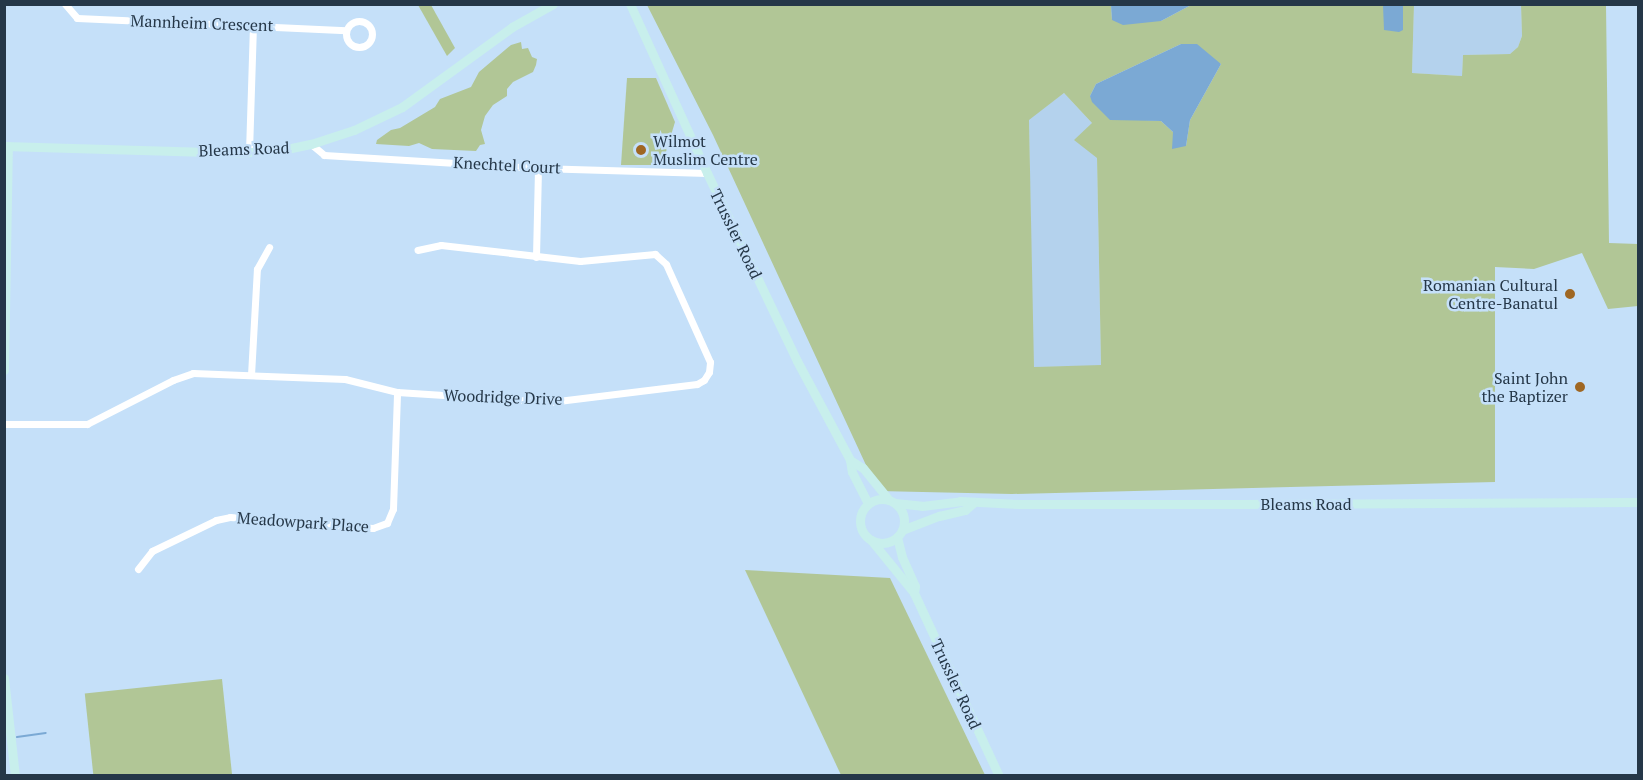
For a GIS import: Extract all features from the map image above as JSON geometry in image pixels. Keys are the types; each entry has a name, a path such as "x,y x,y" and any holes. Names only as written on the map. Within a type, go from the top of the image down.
{"main road":[{"name":"Bleams Road","path":"6,146 249,152 312,144 354,130 402,107 512,27 553,4"},
{"name":"Trussler Road","path":"630,4 707,173 797,361 850,460 852,472 868,503"},
{"path":"4,370 6,146"},
{"name":"Trussler Road","path":"850,460 863,468 892,502"},
{"path":"882,499 892,502 903,516 899,533 885,543 865,536 859,522 863,508 868,503 882,499"},
{"name":"Bleams Road","path":"892,502 922,506 960,501 973,503 1638,502"},
{"name":"Bleams Road","path":"899,533 939,516 965,510 973,503"},
{"name":"Trussler Road","path":"899,533 902,557 915,586 914,593"},
{"name":"Trussler Road","path":"871,540 914,593 999,776"},
{"path":"4,678 15,776"}],"street":[{"name":"Mannheim Crescent","path":"65,4 76,18 346,30"},
{"path":"249,152 253,25"},
{"name":"Knechtel Court","path":"312,144 324,155 538,168 707,173"},
{"path":"536,257 538,168"},
{"name":"Woodridge Drive","path":"4,424 87,424 183,376 206,373 358,380 397,392 550,402 697,384 706,378 710,362 666,264 659,256 646,253 580,261 441,245 418,250"},
{"path":"251,375 257,269 269,247"},
{"name":"Meadowpark Place","path":"138,569 152,551 216,520 230,517 373,528 387,523 393,509 397,392"}],"shaded area":[{"path":"1111,4 1191,5 1161,21 1123,25 1112,20"},
{"path":"1383,5 1403,5 1403,30 1399,32 1384,30"},
{"path":"1414,5 1521,5 1522,36 1518,47 1510,54 1463,55 1462,76 1412,73"},
{"path":"1181,44 1197,44 1221,64 1190,120 1186,146 1172,149 1173,132 1161,121 1110,120 1092,102 1090,96 1096,84"},
{"path":"1064,93 1092,123 1097,157 1101,366 1033,367 1029,119"}],"green space":[{"path":"1111,4 1112,20 1161,21 1191,5 1414,5 1412,73 1462,76 1463,55 1510,54 1518,47 1522,36 1521,5 1606,5 1609,243 1638,244 1638,306 1608,309 1582,253 1534,269 1495,267 1495,482 1012,494 878,491 713,135 647,5","holes":["1181,44 1221,64 1190,120 1186,146 1174,140 1173,132 1161,121 1145,120 1090,96 1096,84","1064,93 1092,123 1074,140 1097,158 1101,365 1034,367 1029,120"]},
{"path":"418,5 431,5 455,48 447,56"},
{"path":"521,42 522,49 528,48 532,57 537,59 536,65 533,72 513,82 507,89 507,96 493,105 485,116 481,130 485,144 480,145 476,151 432,149 419,143 409,146 376,144 377,140 391,130 400,128 435,107 440,99 471,87 479,72 511,45"},
{"path":"627,78 656,78 675,122 662,165 621,165"},
{"path":"745,570 890,578 985,775 841,775"},
{"path":"222,679 232,775 93,776 85,693"}],"waterway":[{"path":"17,737 46,733"}],"place":[{"name":"Wilmot Muslim Centre","path":"641,150"},
{"name":"Romanian Cultural Centre-Banatul","path":"1570,294"},
{"name":"Saint John the Baptizer","path":"1580,387"}]}
